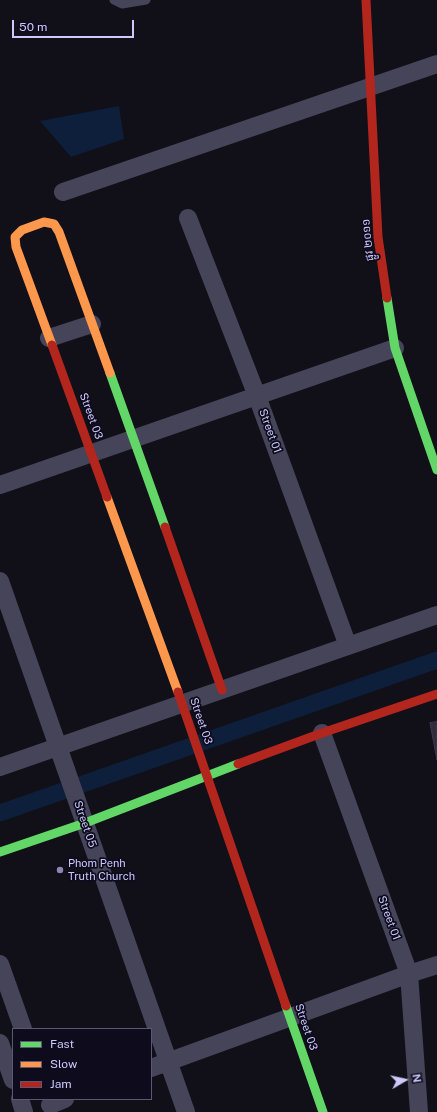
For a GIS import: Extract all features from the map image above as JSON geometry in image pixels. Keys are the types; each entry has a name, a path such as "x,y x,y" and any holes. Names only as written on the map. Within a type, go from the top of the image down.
{"street":[{"name":"ផ្លូវ ២០១១","path":"366,0 372,86 378,237 395,348 437,470"},
{"path":"63,192 437,64"},
{"name":"Street 01","path":"188,218 256,396 348,646"},
{"name":"Street 03","path":"222,690 134,438 59,232 54,224 44,222 22,230 15,237 16,247 183,707 323,1112"},
{"path":"50,338 92,324"},
{"path":"0,485 395,348"},
{"name":"Street 05","path":"0,581 186,1112"},
{"path":"0,767 60,750 183,707 222,690 437,616"},
{"path":"0,852 83,816 437,694"},
{"name":"Street 01","path":"322,733 409,974 419,1112"},
{"path":"0,964 23,1028"},
{"path":"152,1068 437,965"},
{"path":"0,1043 12,1077"},
{"path":"20,1100 24,1112"}],"lane":[{"path":"114,0 122,4 146,0"}],"water":[{"path":"119,106 124,139 71,157 40,121"}],"building":[{"path":"437,722 437,760 430,723"}],"waterway":[{"path":"0,813 437,660"}],"traffic: fast":[{"path":"387,298 395,348 437,470"},
{"path":"110,373 165,527"},
{"path":"0,852 85,823 238,764"},
{"path":"286,1006 323,1112"}],"traffic: slow":[{"path":"52,345 16,247 15,237 22,230 44,222 54,224 59,232 110,373"},
{"path":"107,497 178,692"}],"traffic: jam":[{"path":"366,0 378,237 387,298"},
{"path":"52,345 107,497"},
{"path":"165,527 222,690"},
{"path":"178,692 286,1006"},
{"path":"238,764 322,733 437,694"}],"place":[{"name":"Phom Penh Truth Church","path":"60,870"}]}
